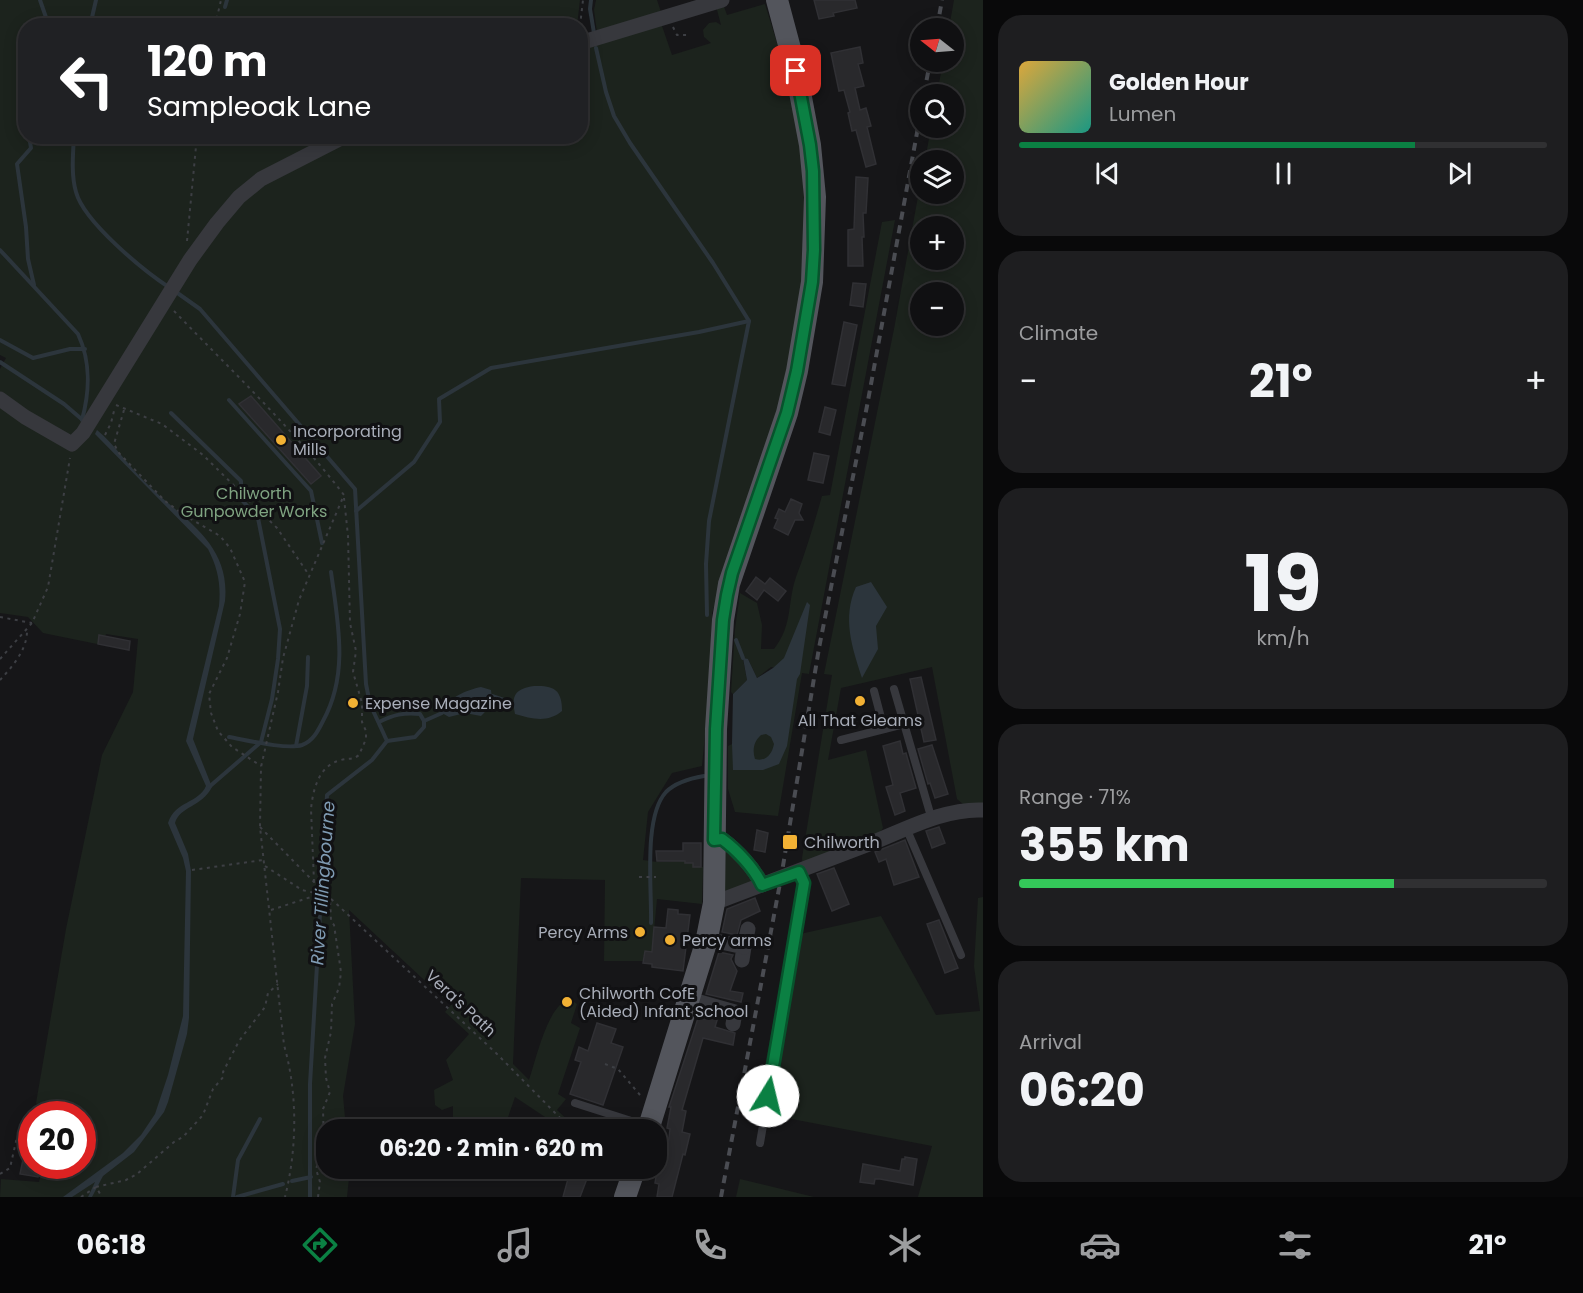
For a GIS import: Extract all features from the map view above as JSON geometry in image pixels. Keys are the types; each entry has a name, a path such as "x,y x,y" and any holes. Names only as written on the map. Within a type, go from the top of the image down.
{"main road":[{"path":"655,1119 707,939 714,903 716,729 723,620 727,595 732,573 792,393 812,282 815,197 810,145 796,71 777,0"},
{"path":"625,1197 631,1179"}],"street":[{"path":"588,41 722,0"},
{"path":"0,399 25,417 78,439 92,418 111,399 164,300 190,260 239,197 261,179 329,144"},
{"path":"714,903 932,820 969,809 983,810"},
{"path":"714,840 722,839 728,843 754,871 762,885"},
{"path":"707,939 743,954 748,929"},
{"path":"689,999 735,1014"},
{"path":"636,1197 642,1179"}],"lane":[{"path":"894,689 932,820"},
{"path":"874,691 884,729"},
{"path":"841,740 904,724"},
{"path":"907,830 961,955"},
{"path":"760,1143 804,883 799,872"},
{"path":"575,1103 622,1119"}],"path":[{"path":"217,18 221,0"},
{"path":"581,18 583,0"},
{"path":"190,260 187,245 196,144"},
{"path":"164,300 257,396 344,495 348,536 350,623 356,651 353,672 362,703 362,722 366,731 366,739 359,755 328,766 319,778 311,808 316,895"},
{"path":"111,399 124,410 162,424 203,455 277,528 309,576"},
{"path":"105,435 111,423 111,399"},
{"path":"124,410 114,444 119,453 165,501 220,536 230,548 245,582 242,606 227,658 209,694 211,713 218,731 238,751 261,766"},
{"path":"0,659 32,623 48,587 78,439"},
{"path":"285,1197 289,1179 294,1122 291,1076 284,1046 260,827 261,766 299,600 344,495"},
{"path":"0,617 32,623"},
{"path":"0,680 13,666 27,640 27,630"},
{"path":"260,827 314,882"},
{"path":"192,870 264,860"},
{"path":"264,865 289,883 316,895 329,897 331,921 334,925 341,972 339,988 332,1004 331,1032 325,1058 326,1078 330,1092 323,1109 324,1145 316,1169 320,1182 318,1197"},
{"path":"639,877 656,877"},
{"path":"269,910 316,895"},
{"name":"Vera's Path","path":"329,897 497,1054 561,1119"},
{"path":"81,1197 96,1186 126,1180 137,1174 183,1137 198,1121 213,1089 224,1076 223,1072 238,1041 266,1007 268,993 278,984"},
{"path":"605,1064 618,1069 641,1095 662,1100"},
{"path":"0,1174 10,1168 17,1137"},
{"path":"96,1186 102,1197"}],"green space":[{"name":"Chilworth Gunpowder Works","path":"0,0 580,0 578,18 18,18 18,144 317,144 247,183 208,228 213,234 243,201 279,173 338,144 588,144 588,47 661,23 672,55 711,43 704,37 703,30 709,23 716,22 721,25 716,6 723,4 727,15 765,4 789,82 803,162 805,242 798,317 789,377 712,613 713,652 702,766 672,773 648,812 643,860 685,861 685,863 693,863 693,867 703,867 702,904 657,899 652,952 645,951 643,961 604,961 605,880 521,878 513,1064 529,1080 544,1034 555,1011 562,1003 570,999 577,1004 571,1023 580,1028 558,1094 566,1099 557,1110 567,1119 548,1119 515,1097 507,1119 453,1119 453,1106 442,1110 435,1105 434,1090 453,1080 446,1060 469,1034 445,1012 451,1005 349,910 355,1024 343,1096 345,1119 316,1119 316,1179 349,1179 347,1197 0,1197 1,1179 39,1182 40,1179 96,1179 96,1101 36,1101 66,929 102,755 133,692 138,639 106,634 102,645 43,633 28,617 0,613 0,369 6,358 0,355"},
{"path":"596,0 657,0 662,15 597,33 594,10"},
{"path":"954,0 983,0 983,810 969,809 957,799 932,667 841,688 828,760 866,750 883,828 872,843 803,871 802,858 832,675 824,674 910,241 910,270 964,270 964,216 914,216 917,204 964,204 964,150 927,150 929,138 964,138 964,84 939,84 941,72 964,72 964,18 951,18"},
{"path":"895,220 809,674 802,673 778,816 735,812 728,789 728,746 771,725 780,669 771,667 757,678 748,659 743,659 747,680 733,694 731,692 740,593 757,603 762,625 761,649 774,649 787,623 793,587 822,496 830,495 882,222"},
{"path":"714,840 760,880 714,903"},
{"path":"807,874 800,934 881,916 936,1015 980,1011 974,966 978,898 983,897 983,1197 918,1197 932,1146 756,1112 800,882"},
{"path":"740,1179 814,1197 736,1197"}],"shaded area":[{"path":"97,430 110,442 144,481 187,519 212,546 225,580 225,601 193,739 212,787 203,799 181,813 175,823 188,854 191,871 187,1034 164,1112 134,1152 103,1176 92,1197 88,1197 95,1182 72,1197 63,1197 88,1179 96,1179 96,1173 123,1153 141,1135 155,1114 168,1075 183,1016 186,871 168,823 176,810 203,792 206,786 186,741 220,598 218,577 208,549 95,434"},
{"path":"871,582 887,607 876,626 878,649 862,678 852,644 850,610 856,587"},
{"path":"807,602 810,605 787,746 779,764 763,770 733,770 733,694 747,680 743,658 748,659 757,678 784,658","holes":["766,734 771,737 774,744 770,754 765,758 755,759 754,749 757,740 761,735"]},
{"path":"534,686 556,690 562,704 562,711 545,719 515,714 516,694 522,689"},
{"path":"481,687 491,690 491,698 490,704 481,716 465,713 449,717 442,713 452,699"}],"building":[{"path":"814,0 855,0 857,8 833,13 834,16 819,19"},
{"path":"860,47 863,63 858,64 864,86 855,88 860,110 866,108 871,126 867,127 876,164 866,167 856,130 852,131 844,90 839,91 831,53"},
{"path":"856,177 868,178 866,213 863,213 863,266 848,266 848,230 854,229"},
{"path":"853,283 866,284 863,307 850,305"},
{"path":"844,322 857,325 845,386 832,384"},
{"name":"Incorporating Mills","path":"251,396 321,476 311,484 239,404"},
{"path":"825,407 836,410 830,435 819,432"},
{"path":"814,453 829,456 823,483 808,480"},
{"path":"791,499 802,504 799,513 803,520 795,520 788,535 774,528 779,509 785,512"},
{"path":"756,577 765,584 770,578 786,591 778,601 764,590 757,600 746,591"},
{"path":"99,635 130,641 129,650 98,644"},
{"path":"921,677 936,740 924,742 910,679"},
{"path":"900,741 903,754 906,753 916,788 900,793 905,811 895,815 886,787 893,785 883,746"},
{"path":"932,745 948,794 935,798 930,783 928,784 918,749"},
{"path":"939,827 945,843 932,848 926,831"},
{"path":"757,830 768,833 765,852 754,850"},
{"path":"905,840 919,877 894,885 886,859 879,862 875,852"},
{"path":"683,843 701,843 701,867 693,867 693,863 685,863 685,861 657,861 656,851 683,851"},
{"path":"834,868 849,904 832,911 817,874"},
{"path":"755,898 760,911 741,920 737,935 722,932 727,909"},
{"name":"Percy arms","path":"668,909 678,910 678,914 690,915 683,971 652,967 652,964 643,963 645,951 652,952 654,927 666,928"},
{"path":"939,920 958,968 945,973 927,924"},
{"path":"719,952 733,955 731,959 737,971 730,991 743,993 741,1002 706,994"},
{"path":"700,1012 718,1017 715,1027 735,1033 733,1045 703,1038 682,1110 686,1111 682,1132 690,1134 685,1155 683,1154 672,1197 657,1197 659,1184 655,1183 656,1179 667,1179 670,1129 667,1128 671,1107 669,1107"},
{"path":"597,1023 616,1029 611,1043 623,1047 603,1105 570,1094 581,1062 575,1060 579,1047 588,1051"},
{"path":"905,1157 917,1159 913,1185 880,1179 875,1179 874,1184 860,1182 863,1164 900,1171 902,1159"},
{"path":"568,1179 587,1179 580,1197 563,1197"}],"waterway":[{"path":"40,0 46,18"},
{"path":"92,18 96,0"},
{"path":"225,7 227,0"},
{"path":"591,0 590,9 594,33"},
{"path":"596,48 614,116 630,143 713,263 749,321 709,521 706,564 707,615"},
{"path":"30,144 31,148 17,164 28,259 34,285"},
{"path":"74,144 73,179 81,204 116,245 170,288"},
{"path":"0,250 78,334 85,355 88,376 87,398 82,420"},
{"name":"River Tillingbourne","path":"176,292 200,309 355,489 366,684 370,704 387,741 372,760 327,795 310,1084 310,1197"},
{"path":"356,511 414,462 440,422 439,399 491,368 699,332 749,321"},
{"path":"0,340 33,358 70,349 85,349"},
{"name":"River Tillingbourne","path":"0,362 64,404 85,422"},
{"path":"229,400 311,491 322,543"},
{"path":"171,413 241,481 241,499 258,518 280,629 272,699 261,742 209,787"},
{"path":"229,737 266,744 295,746 306,743 317,732 331,703 339,667 338,629 331,572"},
{"path":"736,640 743,658"},
{"path":"296,746 307,686 308,657"},
{"path":"492,696 513,703"},
{"path":"379,722 409,713 420,714 424,721"},
{"path":"387,741 415,737 424,727 424,721 442,713"},
{"path":"651,923 651,836 659,803 666,792 674,786 704,776"},
{"path":"233,1197 238,1160 260,1119"},
{"name":"River Tillingbourne","path":"292,1181 311,1177"},
{"name":"River Tillingbourne","path":"237,1197 283,1184"}],"railway":[{"path":"939,18 942,0"},
{"path":"926,84 928,72"},
{"path":"721,1197 781,878 819,648 867,406 916,138"}],"place":[{"name":"Incorporating Mills","path":"281,440"},
{"name":"All That Gleams","path":"860,701"},
{"name":"Expense Magazine","path":"353,703"},
{"name":"Chilworth","path":"790,842"},
{"name":"Percy Arms","path":"640,932"},
{"name":"Percy arms","path":"670,940"},
{"name":"Chilworth CofE (Aided) Infant School","path":"567,1002"}],"route":[{"path":"768,1096 804,883 799,872 762,885 754,871 728,843 722,839 714,840 714,781 723,620 729,584 787,413 797,371 812,282 815,197 810,145 796,71"}]}
